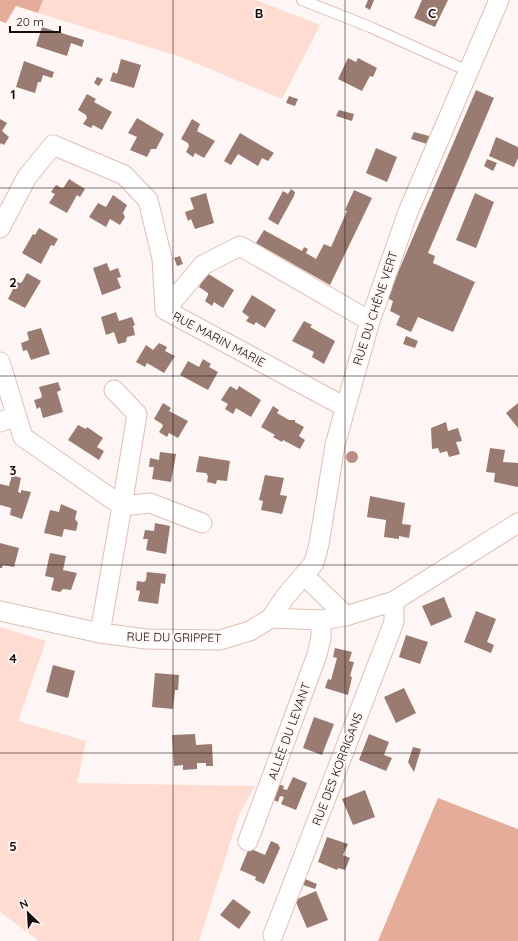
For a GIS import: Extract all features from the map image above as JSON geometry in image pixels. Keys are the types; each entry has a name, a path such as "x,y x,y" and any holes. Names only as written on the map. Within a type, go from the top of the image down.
{"street":[{"name":"RUE DU CHÊNE VERT","path":"271,618 285,597 314,563 319,544 335,445 370,321 408,212 499,0"},
{"name":"RUE MARIN MARIE","path":"0,228 27,177 53,145 124,175 148,200 162,258 165,310 345,407"},
{"path":"165,310 203,265 240,246 370,321"},
{"path":"0,362 8,419 23,437 122,506 150,503 202,523"},
{"path":"100,633 137,414 114,390"},
{"path":"271,618 321,620 346,616 394,601 518,523"},
{"path":"303,577 311,582 346,616"},
{"name":"RUE DES KORRIGANS","path":"273,935 394,622 394,601"},
{"name":"RUE DU GRIPPET","path":"0,611 100,633 146,639 220,640 250,631 271,618"},
{"name":"ALLÉE DU LEVANT","path":"248,841 317,654 321,638 321,620"}],"lane":[{"path":"302,0 370,26 468,71"}],"shaded area":[{"path":"0,0 43,0 38,13 16,6 6,23 0,21"},
{"path":"43,0 256,0 320,25 282,99 181,57 38,13"},
{"path":"0,627 46,641 18,721 86,741 77,783 255,786 239,815 199,941 39,941 0,912"},
{"path":"438,798 518,829 518,941 378,941"}],"building":[{"path":"368,0 374,0 370,10 365,7"},
{"path":"422,0 448,0 435,27 414,18"},
{"path":"42,27 84,40 82,47 71,43 67,56 36,46"},
{"path":"348,58 356,62 358,58 377,68 373,77 370,76 362,91 338,79"},
{"path":"121,59 141,65 134,88 110,81 113,72 117,74"},
{"path":"24,61 54,72 52,78 43,75 41,82 38,82 35,93 16,87"},
{"path":"97,77 103,79 99,86 94,83"},
{"path":"476,90 494,98 428,253 435,256 433,263 475,282 453,332 418,317 411,332 396,325 400,316 390,311 393,301 387,298"},
{"path":"87,94 96,99 94,102 112,112 102,130 93,125 91,128 83,124 87,118 86,115 78,110"},
{"path":"289,96 298,99 295,106 286,103"},
{"path":"339,110 354,114 352,121 336,116"},
{"path":"137,118 164,134 156,149 151,149 147,157 130,150 137,137 128,133"},
{"path":"0,119 7,123 2,131 9,137 4,145 1,143 0,145"},
{"path":"192,119 200,124 197,131 215,141 204,158 195,153 193,157 186,152 189,146 188,143 181,139"},
{"path":"414,132 429,136 427,144 411,139"},
{"path":"240,133 274,153 268,161 262,158 258,166 238,154 231,165 224,161"},
{"path":"496,137 518,147 518,158 514,167 489,156"},
{"path":"376,148 397,157 387,182 366,173"},
{"path":"487,159 497,163 493,171 484,166"},
{"path":"69,179 85,189 80,197 77,195 67,213 49,203 55,194 51,192 56,185 62,188"},
{"path":"291,189 295,192 294,196 278,225 268,219 283,191 288,194"},
{"path":"354,190 372,198 330,285 256,243 264,230 302,251 304,247 308,249 306,253 316,259 324,244 331,247 347,211 345,210"},
{"path":"206,193 214,223 195,229 191,219 188,221 185,212 194,209 190,198"},
{"path":"475,193 494,202 476,248 456,240"},
{"path":"113,195 127,205 123,213 125,217 120,225 110,219 106,227 89,217 98,203 106,207"},
{"path":"39,228 58,239 54,246 51,245 41,264 22,253 33,234 35,235"},
{"path":"180,256 183,264 177,266 174,258"},
{"path":"107,263 110,271 118,268 121,277 117,278 121,288 102,295 93,268"},
{"path":"27,273 41,281 25,308 8,299 13,289 10,287 14,280 20,283 22,282"},
{"path":"207,273 234,290 223,308 214,302 212,306 205,301 208,293 199,287"},
{"path":"252,295 276,310 265,328 256,322 254,325 246,321 249,317 242,312"},
{"path":"116,312 119,321 132,317 135,325 133,326 135,335 127,337 126,342 118,344 114,332 106,335 101,317"},
{"path":"304,321 312,325 310,327 335,341 324,364 312,357 314,352 292,341"},
{"path":"41,328 50,354 31,360 27,350 23,351 21,343 29,340 27,332"},
{"path":"406,336 418,341 415,348 403,344"},
{"path":"159,343 167,347 165,351 175,356 164,373 147,363 145,367 136,362 146,345 153,350"},
{"path":"203,359 211,364 209,367 218,372 208,390 180,375 188,361 199,367"},
{"path":"58,382 61,390 57,392 63,412 43,418 40,407 37,409 34,400 41,398 42,396 39,387"},
{"path":"230,386 237,390 239,386 261,400 251,417 236,408 233,414 225,409 228,404 221,400"},
{"path":"163,403 171,408 169,411 188,421 178,438 169,433 167,437 159,432 163,426 154,419"},
{"path":"518,403 518,428 506,413"},
{"path":"273,406 279,410 277,413 289,420 295,420 295,422 304,427 299,436 305,440 300,449 283,440 282,442 273,437 275,435 261,427"},
{"path":"446,422 448,431 458,428 462,441 456,442 460,454 449,457 447,451 440,453 438,448 432,449 431,428"},
{"path":"78,425 86,429 87,427 103,438 97,447 104,451 99,460 68,440"},
{"path":"490,448 505,450 503,462 518,463 518,487 494,482 495,473 486,472"},
{"path":"160,452 176,454 171,482 152,479 154,467 149,467 150,458 159,460"},
{"path":"199,456 230,461 227,481 217,480 216,484 207,482 208,476 206,473 196,472"},
{"path":"12,475 21,478 18,492 21,493 21,490 31,492 22,519 10,515 11,508 0,505 0,484 9,486"},
{"path":"265,475 284,478 280,495 287,496 282,514 261,510 263,501 259,500"},
{"path":"370,496 405,503 402,524 411,525 409,538 399,536 399,539 384,537 386,520 367,517"},
{"path":"61,504 77,511 75,519 78,523 76,531 64,529 62,537 44,533 50,510 59,512"},
{"path":"155,523 170,526 166,554 146,550 148,539 143,539 145,530 154,531"},
{"path":"0,543 19,548 14,567 3,565 2,568 0,568"},
{"path":"50,553 66,556 63,570 77,573 71,590 63,589 60,592 51,590 54,578 45,576"},
{"path":"147,572 166,574 165,584 161,583 158,604 138,601 140,591 136,590 137,581 144,582 146,580"},
{"path":"444,597 452,617 431,626 422,606"},
{"path":"476,611 496,619 487,642 494,645 491,653 464,642"},
{"path":"406,635 428,642 420,664 399,657"},
{"path":"335,648 352,652 349,661 354,662 350,676 352,677 348,695 325,688 328,679 331,680 337,658 333,657"},
{"path":"53,665 75,671 68,698 46,692"},
{"path":"155,673 179,675 178,690 175,690 173,709 152,707"},
{"path":"404,688 416,713 396,723 384,697"},
{"path":"314,717 334,724 322,755 303,748"},
{"path":"195,734 196,745 212,744 213,766 206,766 206,763 197,763 197,769 183,770 183,765 174,766 172,735"},
{"path":"369,734 389,742 384,755 392,758 386,771 359,760"},
{"path":"413,747 421,749 414,772 408,762"},
{"path":"293,777 307,783 296,810 281,804 284,797 280,796 278,802 269,798 275,783 284,786 283,789 287,790"},
{"path":"365,790 375,817 353,825 342,799"},
{"path":"327,837 348,844 343,855 350,858 345,870 338,868 337,870 318,862"},
{"path":"271,841 278,844 280,848 264,884 255,880 256,877 240,870 249,848 265,855"},
{"path":"305,879 317,884 315,889 303,885"},
{"path":"316,891 328,920 307,928 295,900"},
{"path":"233,899 251,912 239,929 220,915"}]}
